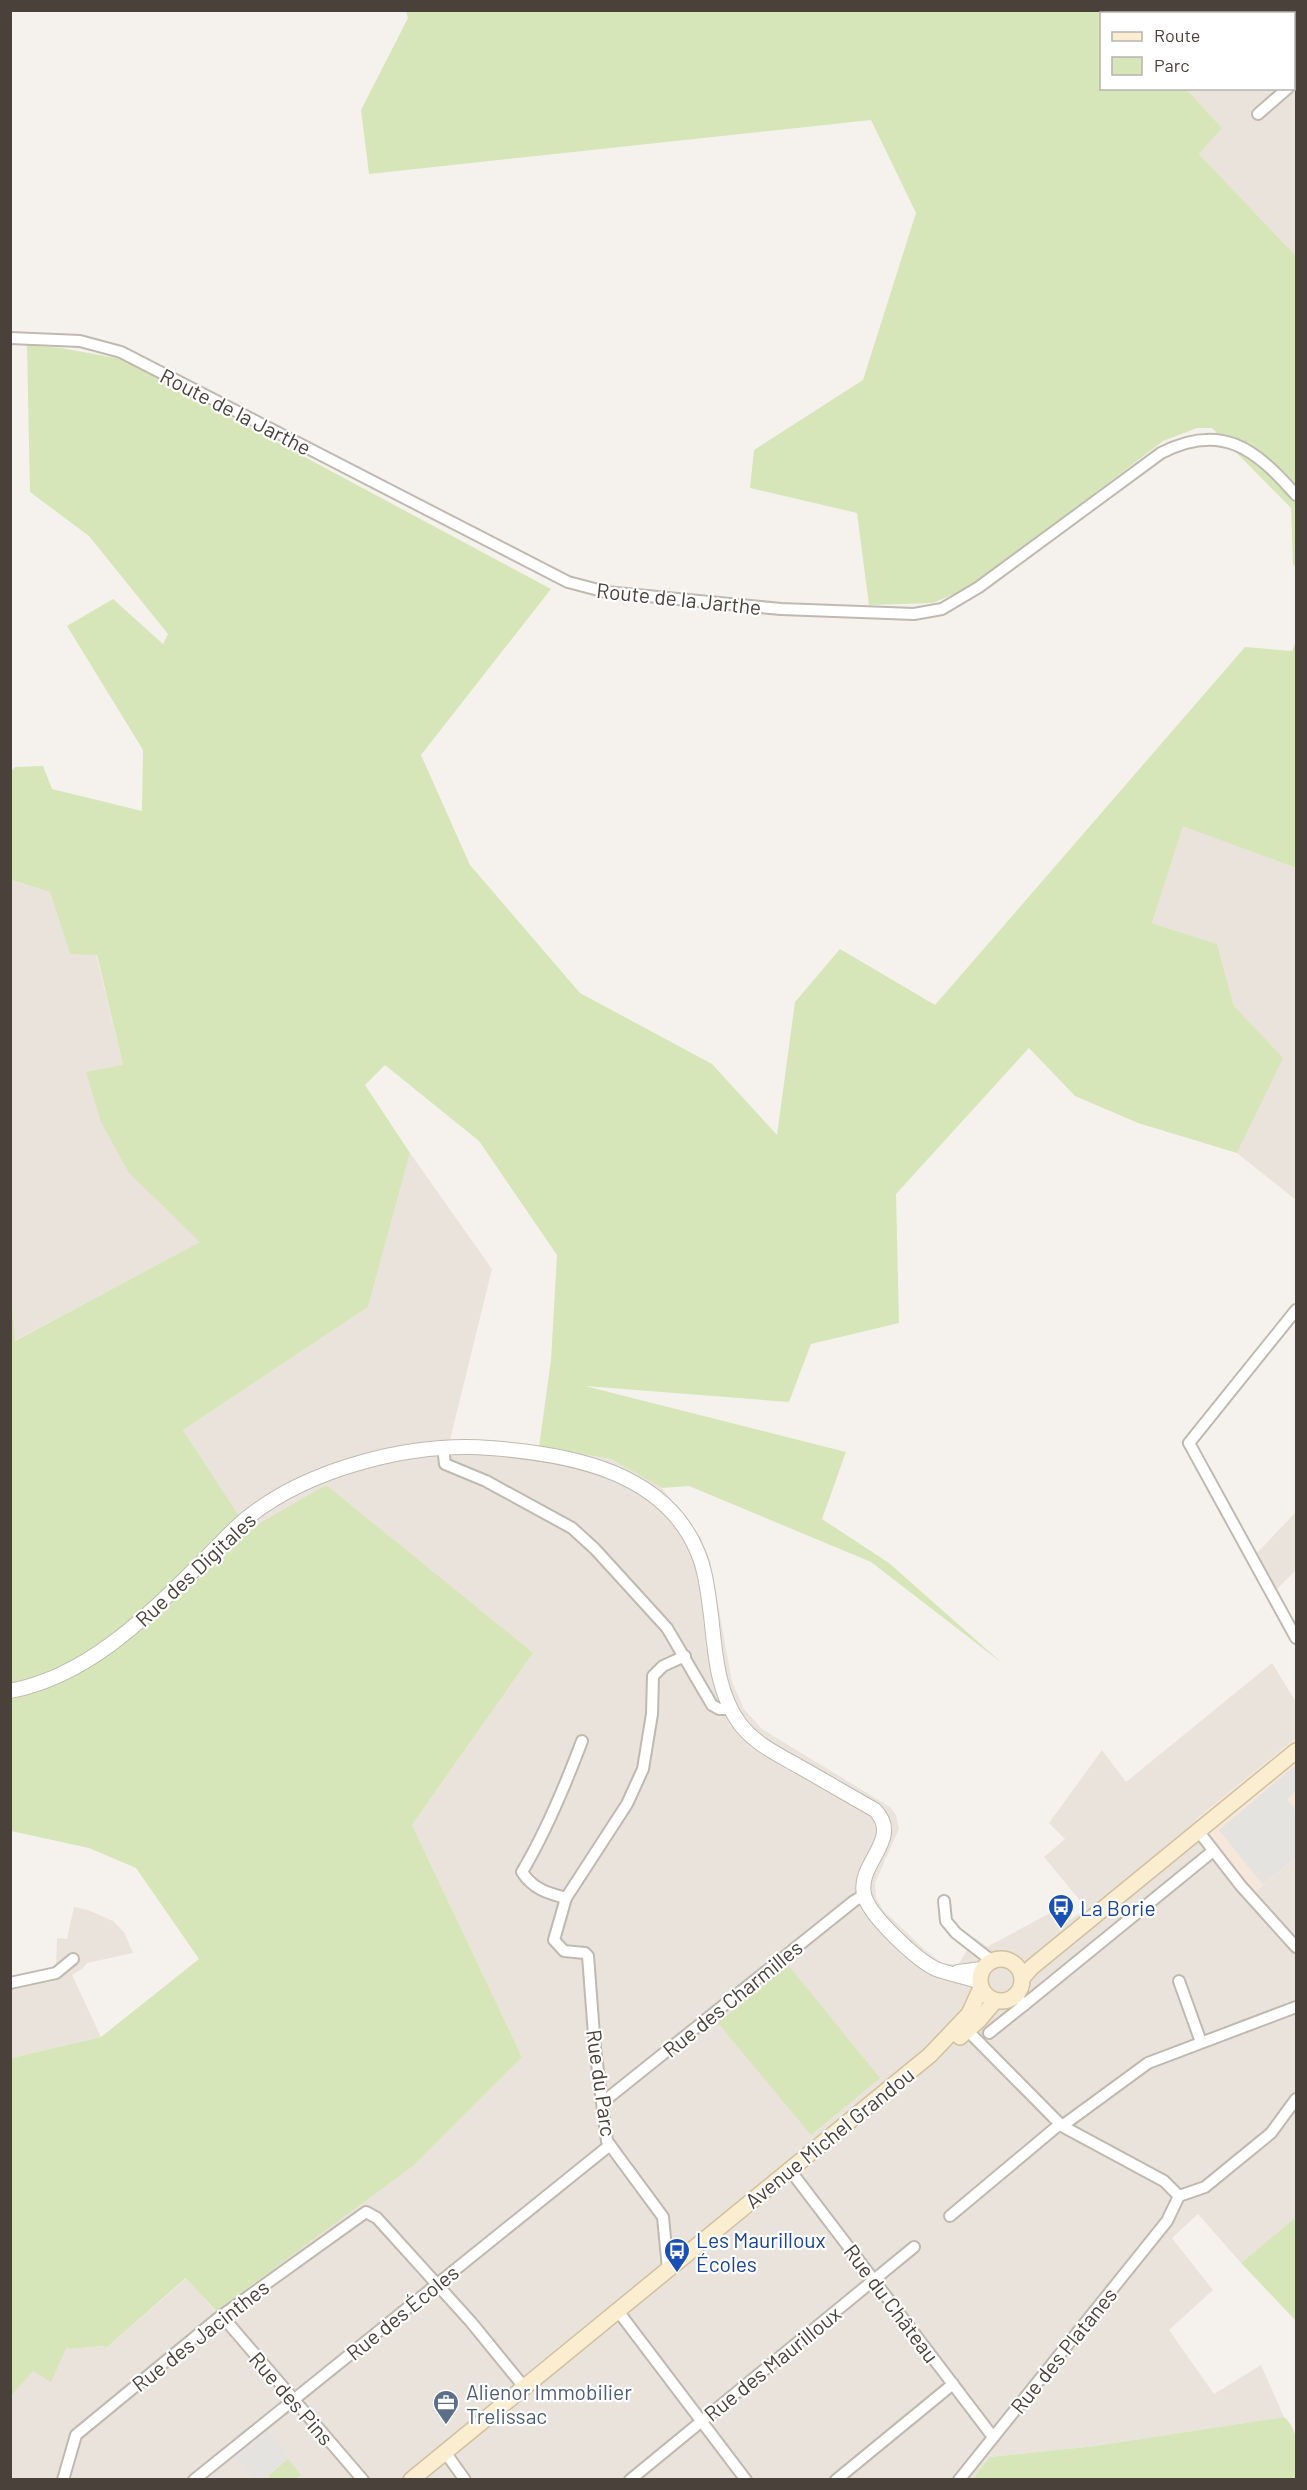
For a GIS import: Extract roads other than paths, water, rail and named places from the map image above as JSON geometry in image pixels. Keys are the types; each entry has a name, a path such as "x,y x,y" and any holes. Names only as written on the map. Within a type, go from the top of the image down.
{"main road":[{"path":"1019,1970 1063,1941 1199,1832 1296,1750"},
{"path":"1004,1959 1019,1970 1023,1984 1020,2000 995,2001 984,1993 984,1975 1004,1959"},
{"name":"Avenue Michel Grandou","path":"411,2480 930,2055 942,2040 964,2020 974,2002 984,1975"},
{"name":"Avenue Michel Grandou","path":"930,2055 948,2047 979,2020 995,2001"}],"street":[{"path":"1258,114 1286,90"},
{"name":"Route de la Jarthe","path":"10,338 80,341 121,352 568,582 606,592 781,609 914,614 942,609 979,587 1161,453 1181,442 1199,438 1215,438 1235,444 1278,473 1296,495"},
{"path":"1296,1310 1189,1443 1296,1638"},
{"path":"443,1447 445,1464 496,1486 572,1528 667,1628 712,1705 719,1709 730,1708"},
{"name":"Rue des Digitales","path":"10,1691 56,1678 118,1640 248,1517 302,1485 362,1463 443,1447 503,1449 575,1461 624,1477 655,1495 678,1520 698,1552 707,1590 718,1669 730,1708 746,1730 762,1744 874,1810 882,1817 885,1832 866,1876 864,1895"},
{"path":"582,1741 537,1847 522,1872 530,1883 543,1892 566,1898 627,1804 643,1769 652,1714 653,1676 663,1666 685,1656"},
{"path":"1199,1832 1296,1947"},
{"path":"989,2033 1020,2000 1213,1851"},
{"path":"864,1895 876,1915 923,1961 947,1972 984,1975"},
{"name":"Rue des Charmilles","path":"603,2102 854,1900 864,1895"},
{"name":"Rue du Parc","path":"566,1898 554,1940 564,1951 585,1953 590,1963 595,2048 607,2141 663,2217 668,2269"},
{"path":"944,1901 946,1921 984,1975"},
{"path":"10,1983 56,1973 73,1959"},
{"path":"1179,1981 1201,2043"},
{"path":"974,2002 967,2030 1061,2125 1164,2181 1179,2196 1205,2187 1271,2133 1296,2099"},
{"path":"950,2216 1061,2125 1148,2063 1296,2007"},
{"path":"979,2020 981,2045"},
{"name":"Rue des Écoles","path":"194,2480 610,2145"},
{"name":"Rue du Château","path":"790,2170 993,2437"},
{"name":"Rue des Platanes","path":"959,2480 1167,2221 1179,2196"},
{"name":"Rue des Jacinthes","path":"63,2480 76,2435 222,2316 366,2212 377,2218 437,2284"},
{"name":"Rue des Maurilloux","path":"630,2480 914,2247"},
{"path":"437,2284 524,2388"},
{"path":"618,2310 746,2480"},
{"name":"Rue des Pins","path":"222,2316 363,2480"},
{"path":"836,2480 953,2384"},
{"path":"445,2452 465,2480"}],"place":[{"name":"La Borie","path":"1061,1930"},
{"name":"Les Maurilloux Écoles","path":"677,2274"},
{"name":"Alienor Immobilier Trelissac","path":"446,2426"}]}
